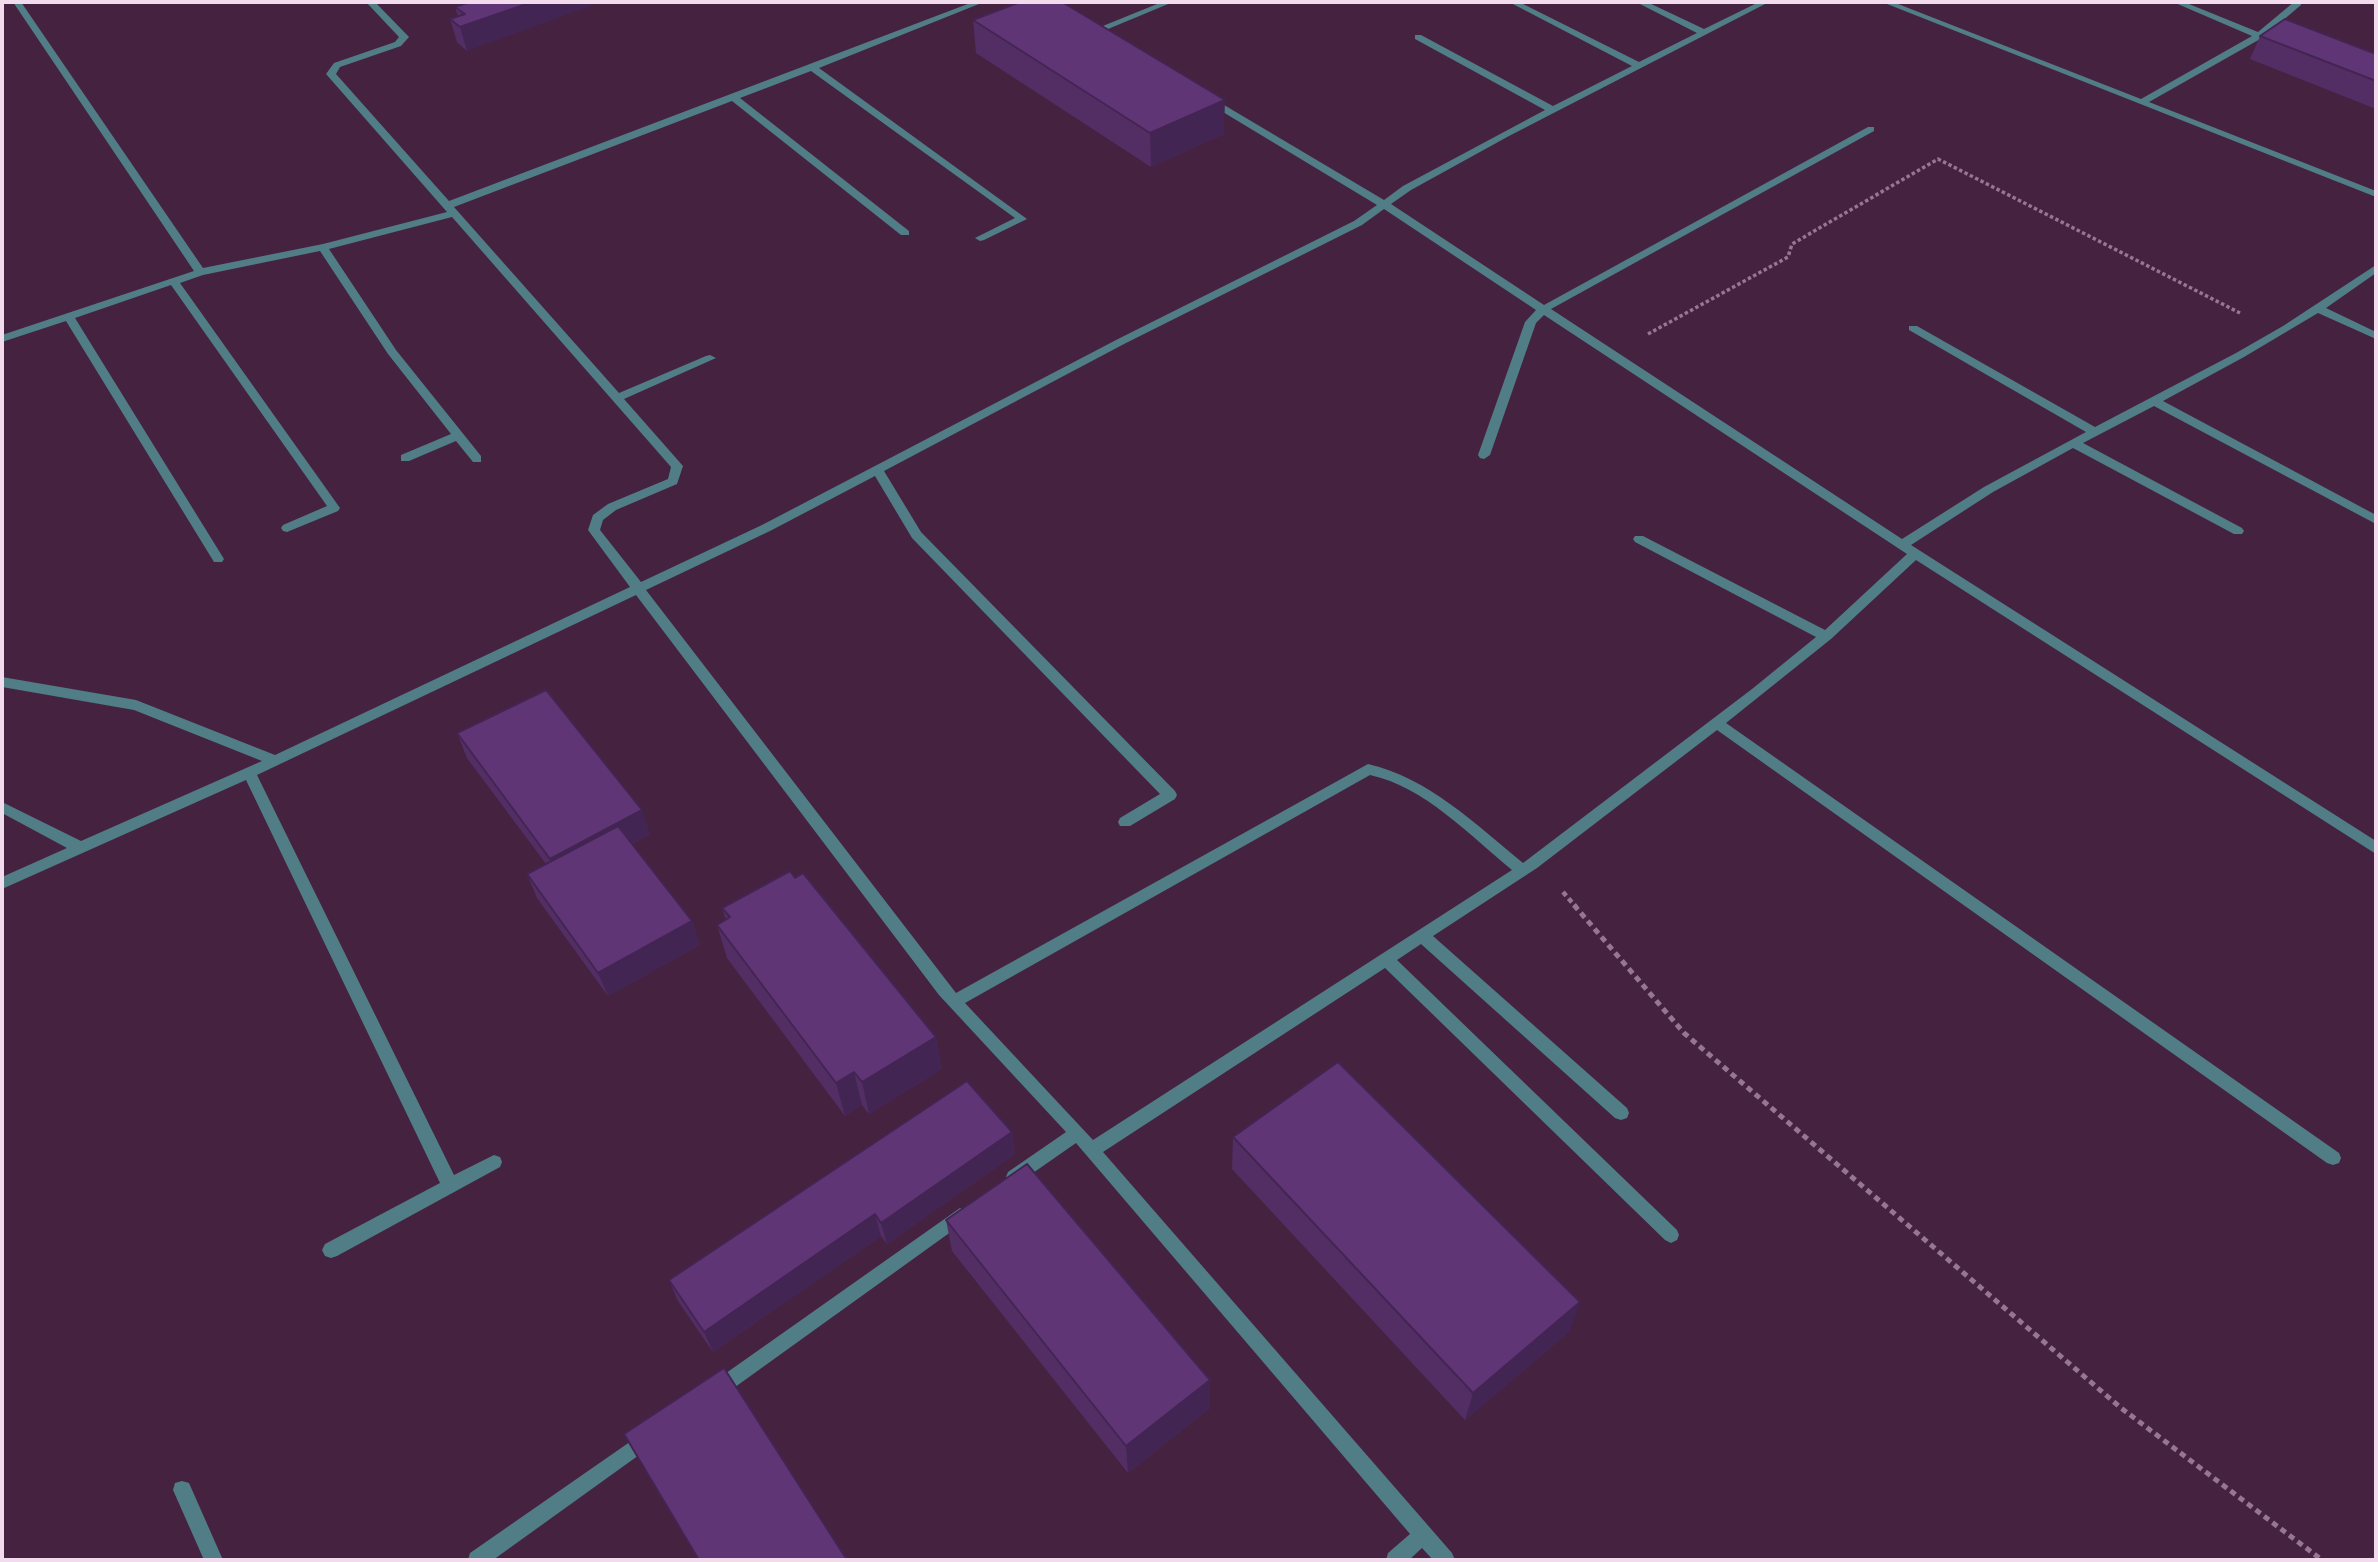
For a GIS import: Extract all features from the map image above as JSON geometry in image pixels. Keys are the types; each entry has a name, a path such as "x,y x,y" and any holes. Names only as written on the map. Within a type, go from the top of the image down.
{"street":[{"path":"17,2 200,272"},
{"path":"370,2 404,37 398,44 337,65 331,74 677,466 673,481 612,507 597,517 594,530 953,1002 1092,1150 1445,1560"},
{"path":"2,339 200,272 323,247 449,210 980,2"},
{"path":"1093,32 1169,2"},
{"path":"1513,2 1639,66"},
{"path":"1640,2 1705,33"},
{"path":"2,883 249,773 640,588 878,470 1122,341 1358,223 1407,188 1552,110 1765,2"},
{"path":"1886,2 2376,194"},
{"path":"2178,2 2259,36"},
{"path":"2142,102 2259,36 2298,3"},
{"path":"1083,26 1105,39"},
{"path":"1418,37 1552,110"},
{"path":"813,67 1022,219 980,239"},
{"path":"1198,94 1384,204 1909,549 2376,848"},
{"path":"734,98 905,233"},
{"path":"1484,456 1531,322 1542,310 1871,129"},
{"path":"323,247 392,352 477,459"},
{"path":"1092,1150 1527,867 1717,723 1826,636 1909,549 1998,483 2155,402 2277,333 2319,309 2376,268"},
{"path":"173,281 334,508 287,528"},
{"path":"2319,309 2376,336"},
{"path":"69,317 218,559"},
{"path":"1913,328 2096,433"},
{"path":"617,398 710,358"},
{"path":"2155,402 2376,520"},
{"path":"405,458 459,435"},
{"path":"2073,443 2238,531"},
{"path":"878,470 916,535 1170,795 1125,822"},
{"path":"1639,539 1826,636"},
{"path":"2,682 136,705 275,760"},
{"path":"1717,723 2333,1158"},
{"path":"953,1002 1368,769 1384,770 1413,785 1527,867"},
{"path":"249,773 450,1185"},
{"path":"2,807 81,848"},
{"path":"1423,936 1621,1113"},
{"path":"1386,959 1671,1235"},
{"path":"998,1189 1077,1133"},
{"path":"331,1250 494,1162"},
{"path":"703,1399 975,1205"},
{"path":"477,1560 658,1431"},
{"path":"181,1490 214,1560"},
{"path":"1395,1560 1423,1535"}],"path":[{"path":"1611,355 1788,257 1792,244 1938,159 2277,333"},
{"path":"1527,867 1565,894 1684,1033 2121,1408 2322,1560"}],"building":[{"path":"470,2 532,2 460,27 450,19 465,14 455,7"},
{"path":"1020,2 1062,2 1225,100 1150,133 973,20"},
{"path":"2285,19 2376,54 2376,81 2260,36"},
{"path":"546,690 642,810 550,859 457,733"},
{"path":"618,826 692,921 598,973 527,874"},
{"path":"790,871 795,878 803,873 936,1037 862,1082 854,1072 836,1083 717,925 730,917 722,908"},
{"path":"1338,1062 1580,1302 1473,1393 1233,1137"},
{"path":"967,1081 1012,1132 881,1223 875,1214 704,1332 669,1280"},
{"path":"1027,1164 1210,1380 1126,1446 946,1220"},
{"path":"724,1368 847,1560 699,1560 624,1434"}]}
